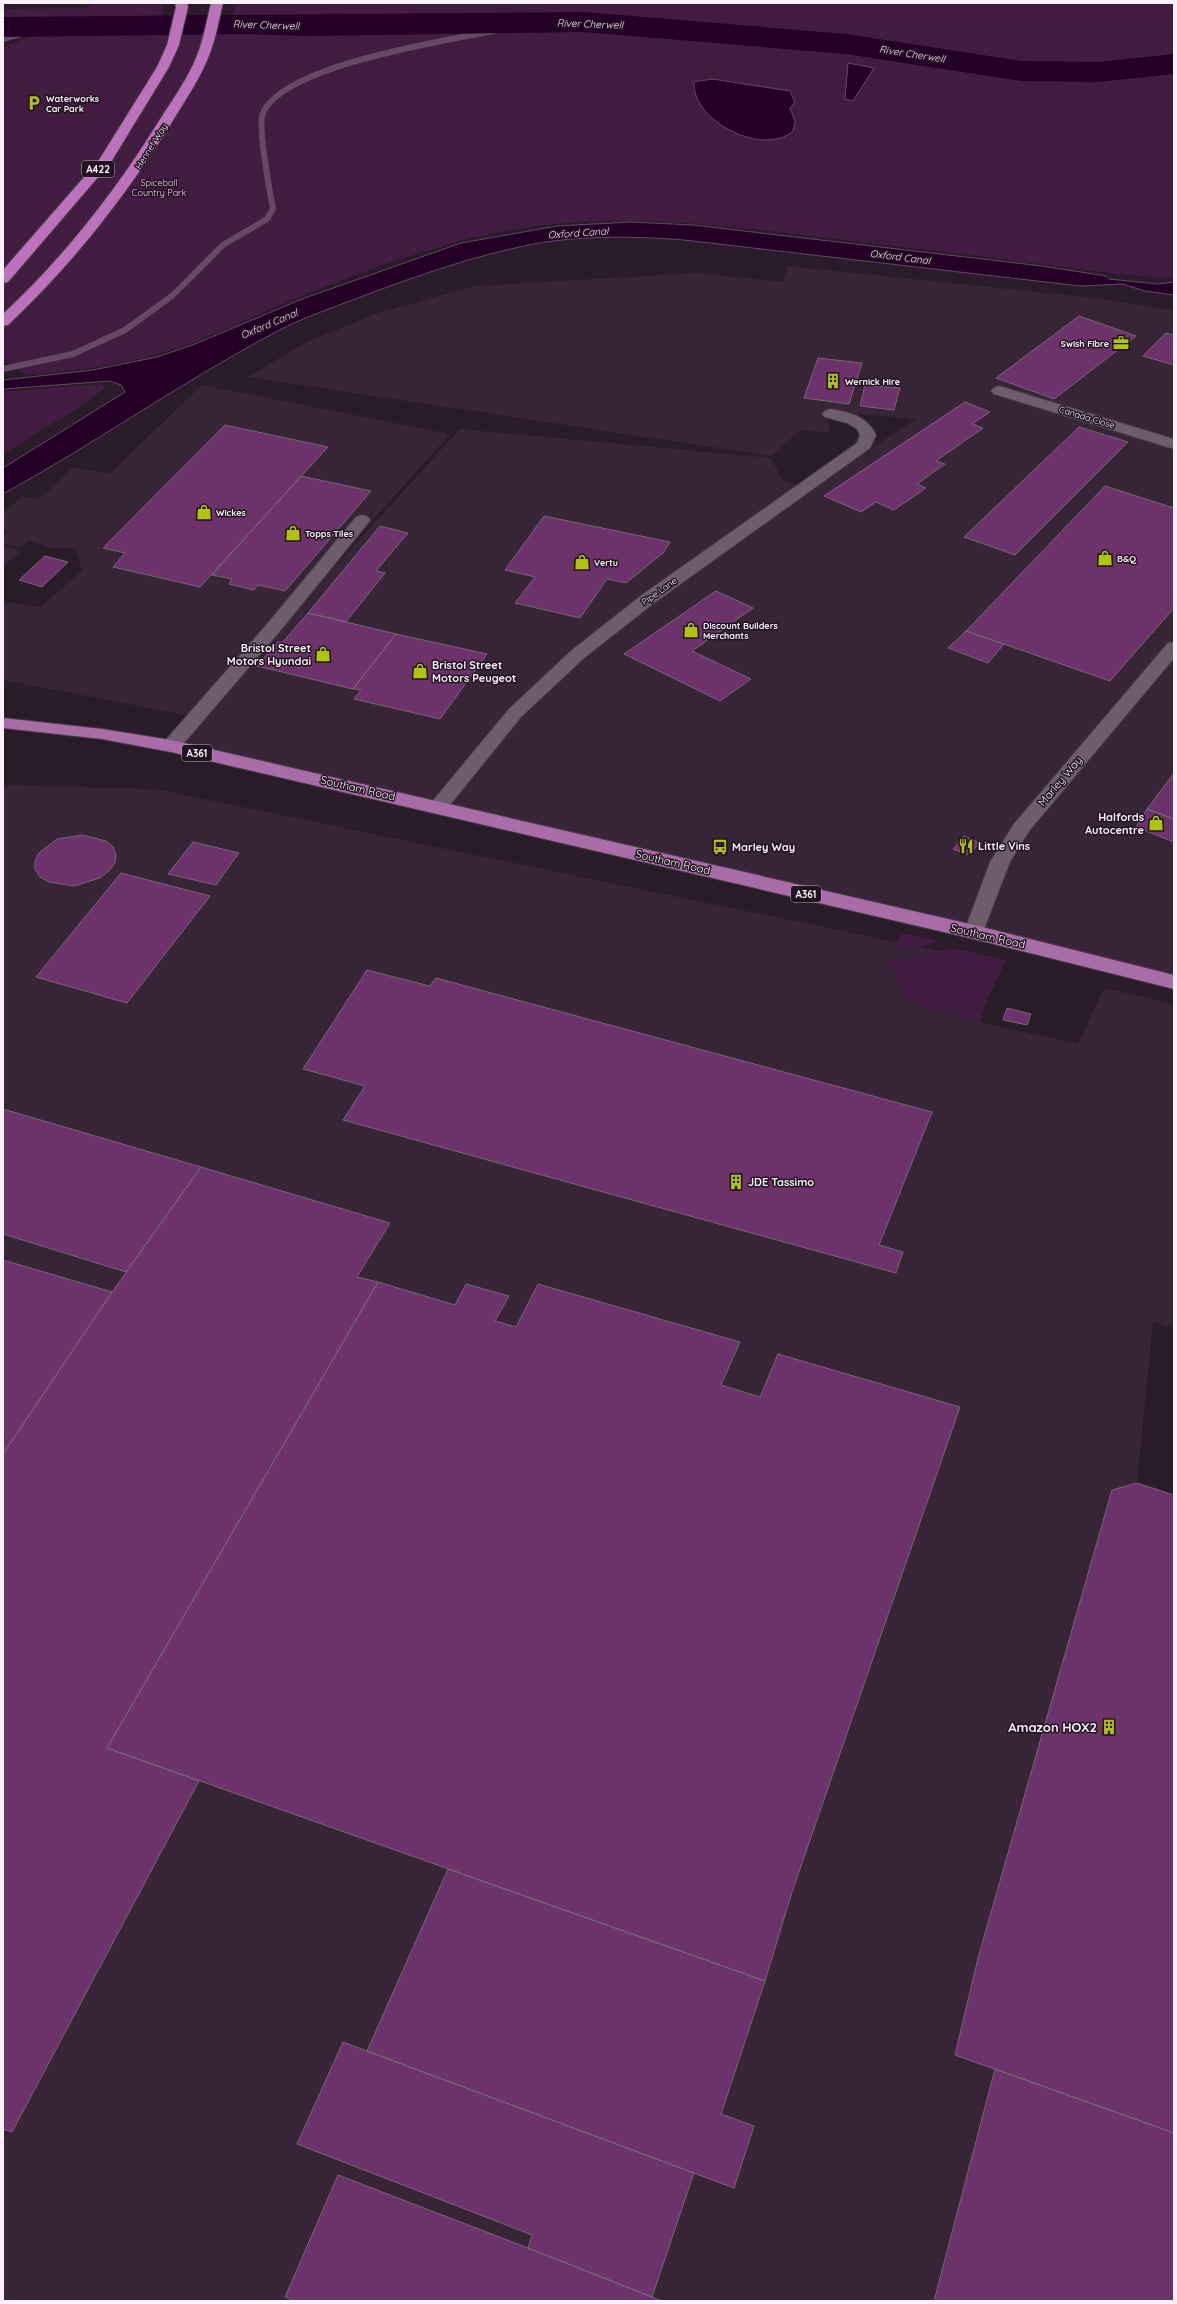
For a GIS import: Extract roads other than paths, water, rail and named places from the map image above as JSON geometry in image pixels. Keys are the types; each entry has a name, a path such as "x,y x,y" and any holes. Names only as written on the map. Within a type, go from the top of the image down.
{"highway":[{"name":"Hennef Way","path":"3,322 92,229 138,166 189,83 207,46 217,3"},
{"name":"A422","path":"3,279 104,162 137,111 173,45 182,5"}],"main road":[{"name":"Southam Road","path":"3,723 102,734 171,746 974,932 1174,982"}],"street":[{"name":"Canada Close","path":"999,391 1174,444"},
{"name":"Pipe Lane","path":"438,807 515,713 578,654 648,599 864,445 868,435 861,424 844,416 830,414"},
{"path":"171,746 274,627 362,520"},
{"name":"Marley Way","path":"974,932 1000,862 1021,828 1174,647"}],"water":[{"path":"848,63 874,68 853,101 845,99"},
{"path":"712,79 790,91 795,102 790,108 795,121 793,131 780,138 765,140 748,137 732,131 717,122 705,110 696,97 694,82"},
{"name":"Oxford Canal","path":"631,222 693,225 1042,266 1106,276 1109,279 1158,284 1174,282 1174,295 1145,291 1122,284 1080,286 684,240 604,237 543,242 485,255 447,266 296,322 238,353 37,475 3,494 3,468 125,392 121,385 110,381 3,389 3,380 93,370 157,357 195,344 302,299 461,243 557,226"}],"waterway":[{"name":"River Cherwell","path":"3,27 246,24 307,26 584,22 846,44 1021,71 1056,73 1098,72 1174,64"},
{"path":"3,369 73,354 125,330 172,296 223,245 267,219 273,209 263,145 262,120 263,113 279,94 307,78 344,65 386,53 534,23"},
{"path":"3,39 49,26"}],"place":[{"name":"Waterworks Car Park","path":"34,103"},
{"name":"Swish Fibre","path":"1121,343"},
{"name":"Wernick Hire","path":"833,381"},
{"name":"Wickes","path":"204,512"},
{"name":"Topps Tiles","path":"293,533"},
{"name":"B&Q","path":"1105,558"},
{"name":"Vertu","path":"582,562"},
{"name":"Discount Builders Merchants","path":"691,630"},
{"name":"Bristol Street Motors Hyundai","path":"323,654"},
{"name":"Bristol Street Motors Peugeot","path":"420,671"},
{"name":"Halfords Autocentre","path":"1156,823"},
{"name":"Little Vins","path":"966,846"},
{"name":"Marley Way","path":"720,847"},
{"name":"JDE Tassimo","path":"736,1182"},
{"name":"Amazon HOX2","path":"1109,1727"}],"park label":[{"name":"Spiceball Country Park","path":"159,188"}]}
